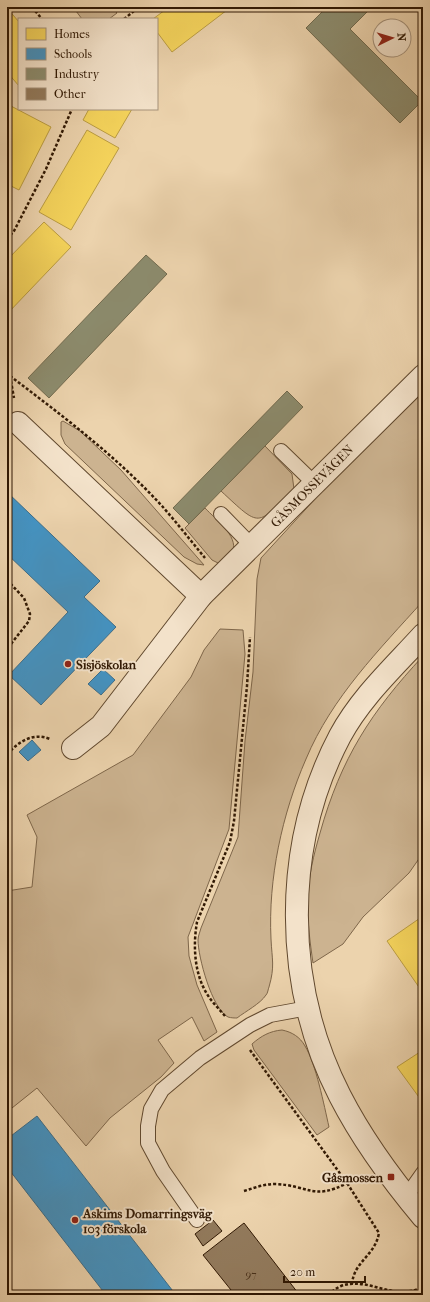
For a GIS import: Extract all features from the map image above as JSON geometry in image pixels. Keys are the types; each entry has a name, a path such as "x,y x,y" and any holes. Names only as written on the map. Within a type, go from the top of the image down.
{"street":[{"name":"GÅSMOSSEVÄGEN","path":"73,748 101,726 202,596 423,376"},
{"path":"18,422 202,596"},
{"path":"423,635 366,697 341,735 315,792 300,860 297,899 297,936 308,1008 324,1059 340,1096 361,1132 406,1197 423,1217"}],"lane":[{"path":"282,451 315,484"},
{"path":"221,514 252,546"},
{"path":"197,1220 163,1171 148,1143 148,1126 151,1109 162,1090 200,1058 270,1015 308,1008"},
{"path":"406,1197 423,1173"}],"path":[{"path":"32,7 41,18"},
{"path":"125,18 139,7"},
{"path":"7,239 14,231 46,169 72,110"},
{"path":"10,376 81,430 132,477 162,506 221,577"},
{"path":"7,580 24,598 30,614 29,621 7,648"},
{"path":"250,637 247,686 233,828 228,848 197,922 194,947 199,974 207,994 239,1033 347,1183 378,1233 377,1245 353,1274 352,1284"},
{"path":"7,754 28,738 47,738 73,748"},
{"path":"244,1191 273,1184 324,1192 335,1190 347,1183"},
{"path":"328,1295 340,1286 352,1284 404,1294 423,1287"}],"shaded area":[{"path":"73,7 112,7 117,13 110,18 81,18"},
{"path":"423,392 423,601 374,656 343,695 329,715 306,759 290,802 278,847 274,870 271,916 273,968 268,992 253,1007 237,1018 228,1017 222,1012 211,994 200,958 198,938 238,837 245,741 253,672 257,579 261,558 338,474"},
{"path":"63,421 80,431 121,470 204,565 197,564 184,557 65,444 61,435 61,422"},
{"path":"265,446 292,474 294,489 272,511 265,516 258,518 252,517 244,512 221,491"},
{"path":"205,508 225,528 234,546 233,552 223,561 218,563 212,560 185,528"},
{"path":"220,629 243,630 245,654 229,829 188,937 189,956 197,985 217,1032 204,1041 192,1017 158,1040 174,1063 161,1077 110,1118 86,1146 37,1088 7,1112 7,891 32,887 37,837 27,815 133,755 191,677 204,650"},
{"path":"423,656 423,853 409,873 363,917 343,944 313,963 308,915 308,891 316,849 328,806 348,759 360,737 388,697"},
{"path":"282,1030 289,1032 301,1040 313,1063 329,1127 317,1135 254,1050 252,1044 266,1034"}],"building: Homes":[{"path":"169,7 231,7 172,52 158,33 158,18 154,18"},
{"path":"7,8 18,21 18,85 7,72"},
{"path":"9,105 51,127 19,190 7,184 7,110"},
{"path":"88,110 131,110 115,138 83,120"},
{"path":"87,130 119,148 71,230 39,212"},
{"path":"44,222 71,247 7,314 7,260"},
{"path":"423,916 423,993 387,941"},
{"path":"423,1050 423,1099 421,1100 397,1067"}],"building: Schools":[{"path":"7,492 100,581 84,597 116,627 41,705 9,675 68,612 7,554"},
{"path":"103,669 115,680 101,695 88,684"},
{"path":"32,740 41,750 28,761 19,752"},
{"path":"37,1116 176,1295 106,1295 7,1167 7,1139"}],"building: Industry":[{"path":"327,7 372,7 350,29 372,51 372,58 379,58 422,101 400,123 306,28"},
{"path":"146,255 167,274 49,398 28,378"},
{"path":"287,391 303,407 189,524 173,508"}],"building: Other":[{"path":"213,1220 222,1231 203,1246 195,1234"},
{"path":"244,1223 298,1293 296,1295 235,1295 203,1255"}],"place":[{"name":"Sisjöskolan","path":"68,664"},
{"name":"Gåsmossen","path":"391,1177"},
{"name":"Askims Domarringsväg 103 förskola","path":"75,1220"}]}
